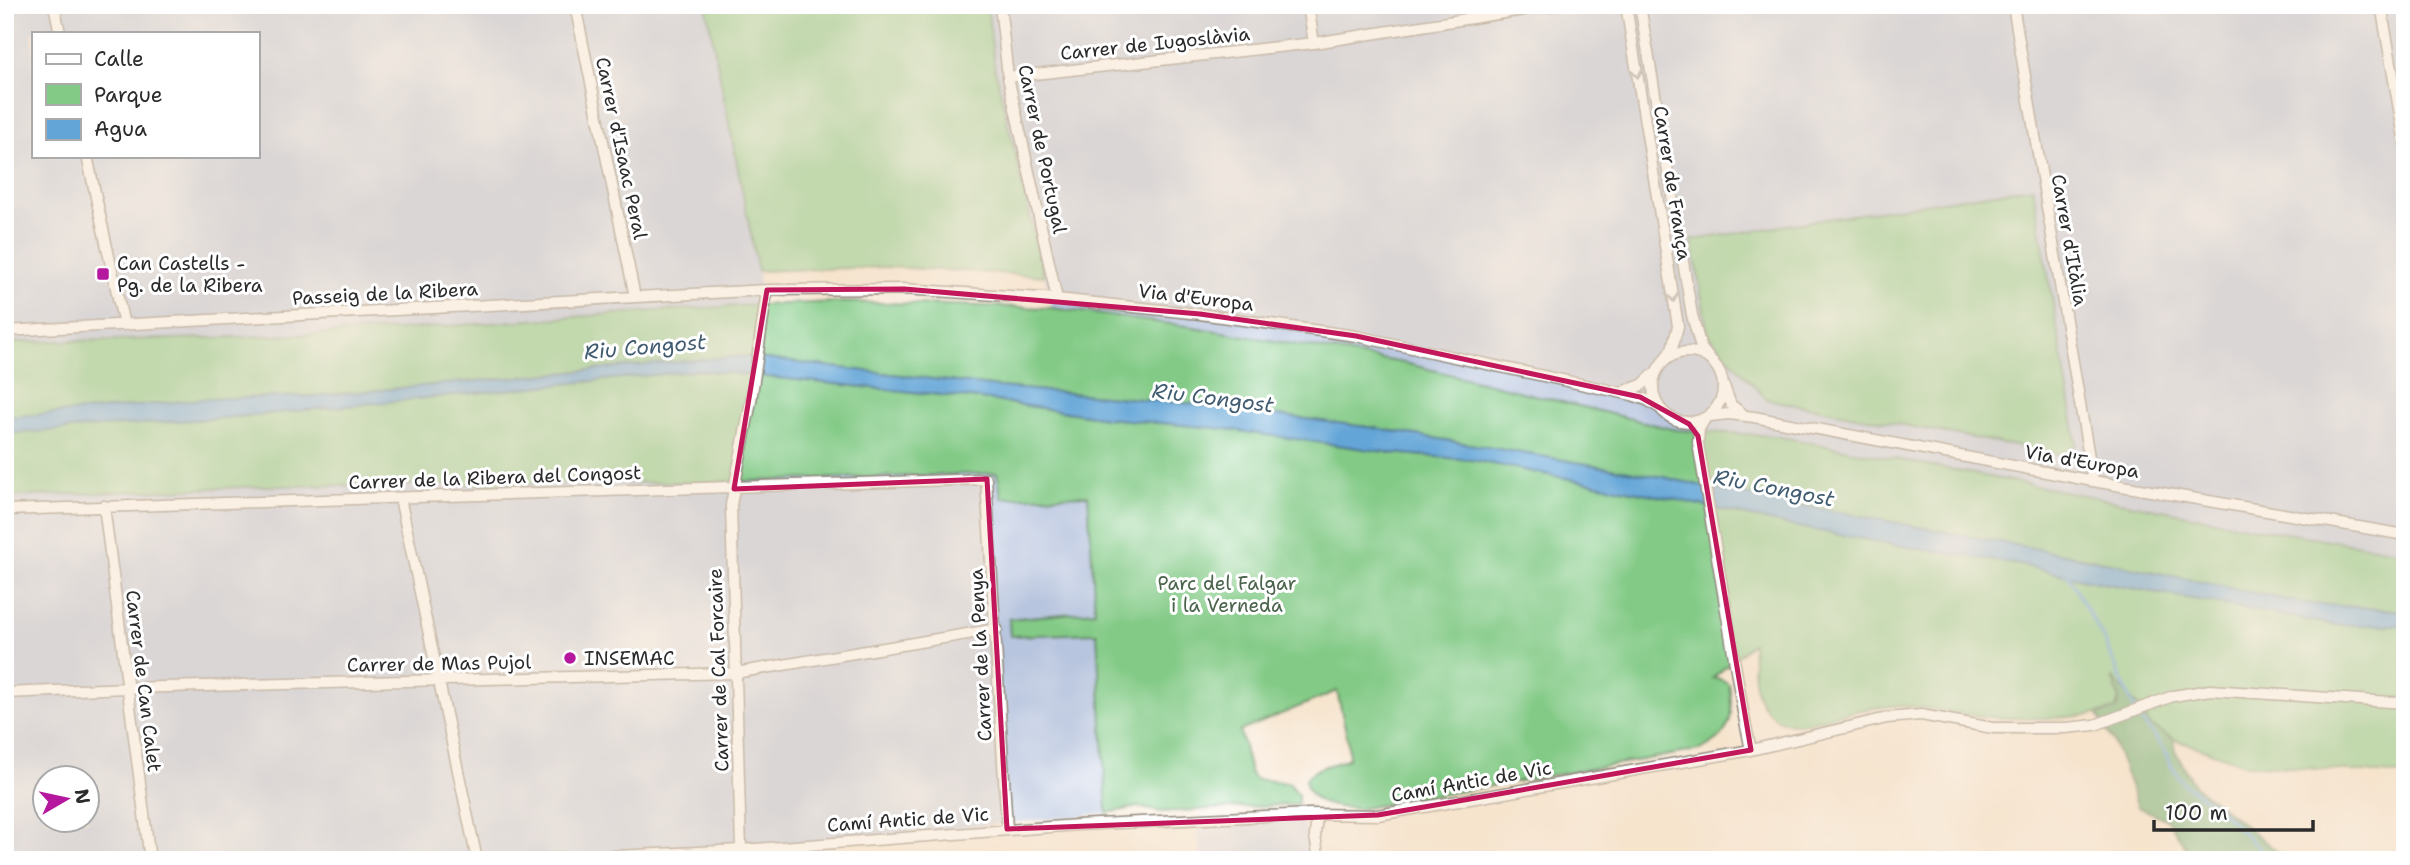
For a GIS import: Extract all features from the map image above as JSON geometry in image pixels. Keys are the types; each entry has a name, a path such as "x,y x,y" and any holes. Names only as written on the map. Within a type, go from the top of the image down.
{"street":[{"path":"54,5 60,32"},
{"name":"Carrer d'Isaac Peral","path":"575,5 635,297"},
{"name":"Carrer de Portugal","path":"1000,5 1008,77 1057,299"},
{"path":"1308,5 1314,43"},
{"name":"Carrer de Iugoslàvia","path":"1008,77 1314,43 1555,5"},
{"name":"Carrer de França","path":"1626,5 1678,326 1672,349 1659,367"},
{"name":"Carrer de França","path":"1640,5 1692,315 1701,348 1712,362"},
{"name":"Carrer d'Itàlia","path":"2012,5 2093,481"},
{"path":"2381,5 2405,144"},
{"path":"87,158 124,325"},
{"name":"Via d'Europa","path":"767,290 904,289 1057,299 1200,314 1356,336 1615,391 1640,397 1660,408"},
{"name":"Passeig de la Ribera","path":"5,331 767,290"},
{"name":"Carrer de Cal Forcaire","path":"741,850 731,505 751,401 767,290"},
{"path":"1698,439 1708,416 1722,396 1722,377 1712,362 1694,352 1682,352 1671,356 1659,367 1653,390 1660,408 1667,415 1694,429 1698,439 1751,750"},
{"name":"Via d'Europa","path":"1615,391 1635,389 1648,382 1659,367"},
{"name":"Via d'Europa","path":"1722,377 1731,405 1742,414 1754,417 2093,481 2405,535"},
{"name":"Via d'Europa","path":"1708,416 1729,414 1754,417"},
{"path":"1685,422 1695,422 1708,416"},
{"name":"Carrer de la Ribera del Congost","path":"5,510 400,498 735,483 986,479"},
{"name":"Carrer de la Penya","path":"986,479 1007,829"},
{"path":"400,498 477,860"},
{"name":"Carrer de Can Calet","path":"104,506 150,860"},
{"name":"Carrer de Mas Pujol","path":"5,693 735,673 997,629"},
{"name":"Camí Antic de Vic","path":"531,860 711,856 741,850 1007,829 1317,814 1378,815 1751,750 1886,718 1921,715 1975,726 2025,729 2095,725 2173,696 2210,690 2405,703"},
{"path":"1317,814 1315,836 1319,860"}],"highlighted area":[{"path":"904,289 1200,314 1356,336 1640,397 1689,424 1698,436 1751,750 1378,815 1007,829 987,479 734,489 767,290"}],"shaded area":[{"path":"5,5 706,5 758,271 760,304 223,339 5,342"},
{"path":"987,5 2405,5 2405,552 2266,530 1776,436 1676,430 1404,363 1193,327 1052,308 995,69"},
{"path":"997,473 1002,497 1089,495 1095,611 1010,619 1010,635 1097,633 1107,813 702,854 703,860 5,860 5,497 268,486 719,482"},
{"path":"1303,819 1312,860 1202,860 1195,821"}],"green space":[{"path":"706,5 987,5 995,69 1044,276 888,267 758,271"},
{"path":"2033,187 2077,444 2063,455 1766,399 1708,335 1692,240"},
{"path":"848,302 1052,308 1193,327 1404,363 1676,430 1776,436 2266,530 2405,552 2405,611 2302,603 2096,560 1663,477 1375,428 1185,403 999,387 740,356 317,396 202,399 5,417 5,342 344,333 677,310"},
{"name":"Parc del Falgar i la Verneda","path":"701,370 989,400 1106,418 1226,429 1392,453 1472,460 1674,499 1787,525 2022,565 2081,579 2335,625 2405,625 2405,775 2244,764 2174,739 2150,726 2142,711 2113,679 2119,698 2116,709 2081,716 2003,718 1893,706 1791,724 1774,717 1760,701 1754,683 1752,643 1713,678 1729,684 1731,715 1729,724 1719,738 1699,750 1358,809 1332,806 1312,796 1305,780 1320,768 1349,758 1337,691 1240,731 1250,772 1255,779 1289,783 1298,795 1298,804 1161,812 1138,807 1107,813 1097,633 1010,636 1009,619 1095,611 1088,495 1002,498 997,473 719,482 268,486 5,497 5,434 246,416"},
{"path":"2112,677 2142,711 2150,726 2174,739 2175,750 2194,785 2288,860 2221,860 2216,854 2187,849 2168,820 2138,807 2115,746 2098,715 2116,709 2119,698"}],"water":[{"path":"740,356 999,387 1185,403 1375,428 1663,477 2096,560 2302,603 2405,611 2405,625 2335,625 2081,579 2022,565 1787,525 1674,499 1472,460 1392,453 1226,429 1106,418 989,400 701,370 246,416 5,434 5,417 202,399 317,396"}],"waterway":[{"path":"2068,575 2104,640 2137,715 2163,747 2184,784 2217,807 2264,853 2278,860"}],"place":[{"name":"Can Castells - Pg. de la Ribera","path":"103,274"},
{"name":"INSEMAC","path":"570,658"}],"water label":[{"name":"Riu Congost","path":"645,347"},
{"name":"Riu Congost","path":"1213,398"},
{"name":"Riu Congost","path":"1774,488"}]}
